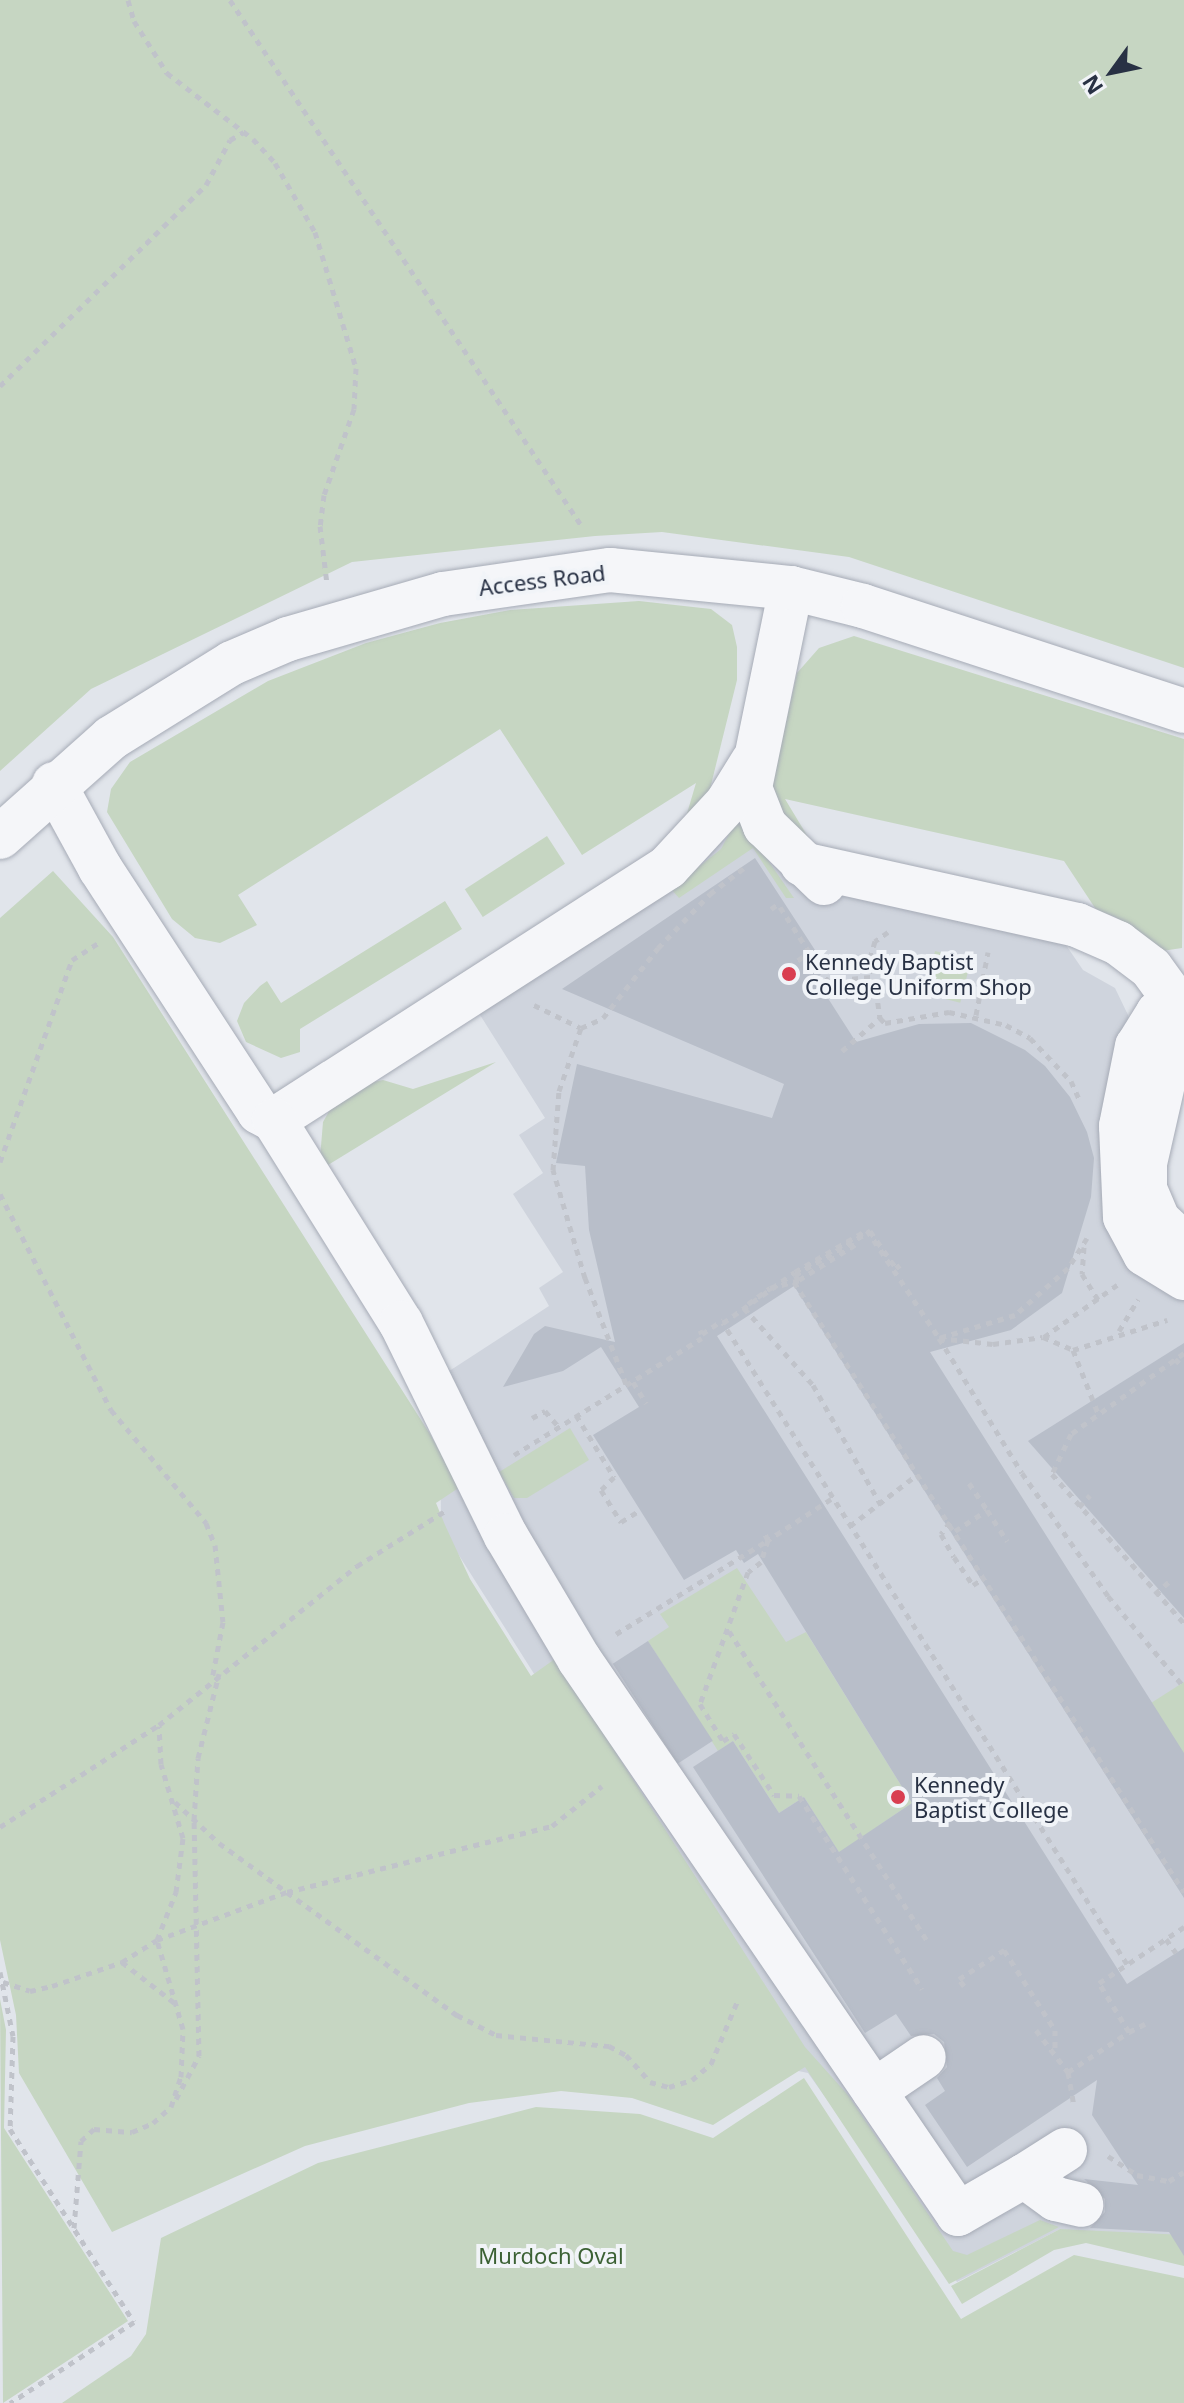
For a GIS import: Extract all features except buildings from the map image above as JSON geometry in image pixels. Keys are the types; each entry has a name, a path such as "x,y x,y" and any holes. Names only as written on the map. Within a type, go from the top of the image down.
{"street":[{"name":"Access Road","path":"0,837 54,784 111,738 232,663 365,614 515,580 610,570 791,588 863,606 1184,711"},
{"path":"791,588 753,761 750,788 757,814 786,878 845,901 1164,972"},
{"path":"274,1120 355,1072 656,875 727,803 753,761"},
{"path":"54,784 100,868 259,1112 274,1120 493,1471 579,1659 958,2214 1065,2150"},
{"path":"1164,972 1175,1039 1144,1178 1158,1220 1184,1244"},
{"path":"1164,972 1158,1013 1137,1046 1121,1126 1125,1217 1145,1254 1184,1278"},
{"path":"874,2091 924,2057"},
{"path":"1024,2176 1056,2199 1081,2205"}],"path":[{"path":"128,0 134,21 167,73 244,132 275,163 315,232 356,368 354,409 324,495 320,526 327,589"},
{"path":"230,0 586,533"},
{"path":"0,386 206,185 230,140 244,132"},
{"path":"626,1384 585,1278 553,1170 559,1091 581,1028 603,1018 710,894 753,866"},
{"path":"771,909 778,904 786,878"},
{"path":"778,904 828,981 871,977"},
{"path":"894,931 875,941 871,977 880,1018 885,1023 949,1012 976,1015 1030,1038 1071,1081 1082,1105"},
{"path":"977,949 1000,955"},
{"path":"788,967 810,952"},
{"path":"976,1015 988,952"},
{"path":"0,1162 72,960"},
{"path":"528,999 581,1028"},
{"path":"842,1051 880,1018"},
{"path":"0,1194 111,1410 211,1534 223,1622 212,1680"},
{"path":"939,1338 1014,1312 1068,1268 1092,1229"},
{"path":"0,1827 159,1725 357,1566 450,1508 493,1471 558,1426 702,1338 815,1258 867,1230 1099,1584 1183,1684"},
{"path":"900,1265 896,1268 870,1231 795,1275 1184,1892"},
{"path":"702,1338 698,1331 702,1334 770,1288 796,1281 859,1242"},
{"path":"1085,1242 1082,1274 1099,1301"},
{"path":"1062,1263 1068,1268"},
{"path":"939,1338 993,1344 1043,1337 1112,1290"},
{"path":"744,1308 813,1385 881,1505"},
{"path":"1119,1333 1129,1308"},
{"path":"723,1323 831,1499 1127,1964"},
{"path":"1043,1337 1073,1350 1144,1325"},
{"path":"1073,1350 1098,1413"},
{"path":"1184,1353 1071,1434 1052,1474 1155,1594 1184,1623"},
{"path":"1175,1359 1182,1366"},
{"path":"633,1382 646,1403"},
{"path":"532,1418 545,1411 558,1426"},
{"path":"576,1415 614,1477 601,1490 621,1522 640,1510"},
{"path":"850,1526 914,1477"},
{"path":"969,1483 1007,1541"},
{"path":"1079,1507 1090,1495"},
{"path":"579,1659 831,1499"},
{"path":"955,1531 987,1510"},
{"path":"950,1522 941,1534 973,1585 984,1578"},
{"path":"764,1532 768,1540 761,1562 748,1572 700,1704 723,1741 734,1734 771,1796 799,1796 922,1989"},
{"path":"1155,1594 1169,1582"},
{"path":"729,1630 927,1941"},
{"path":"74,2228 81,2141 94,2129 114,2128 132,2132 171,2107 199,2056 194,1820 198,1758 220,1673"},
{"path":"159,1725 161,1764 175,1802 183,1838 180,1866 157,1940 176,2004 186,2058 171,2107"},
{"path":"3,1982 30,1991 122,1962 157,1940 287,1892 552,1826 602,1786"},
{"path":"175,1802 287,1892 457,2015 496,2035 609,2046 658,2085 692,2080 711,2064 737,2002"},
{"path":"1129,2032 1099,1983 1184,1927"},
{"path":"1166,1939 1176,1953"},
{"path":"964,1986 959,1979 1004,1950 1055,2030 1055,2054"},
{"path":"122,1962 176,2004"},
{"path":"0,1972 13,2036 10,2129 134,2322 10,2403"},
{"path":"1036,2030 1068,2072 1145,2024"}],"shaded area":[{"name":"Kennedy Baptist College","path":"737,802 806,850 1044,913 1083,970 1115,988 1128,1015 1184,1287 1184,2252 1060,2229 957,2282 808,2073 784,2068 441,1527 440,1377 549,1306 539,1288 563,1272 513,1194 543,1173 519,1135 545,1118 458,980"}],"green space":[{"path":"0,0 1184,0 1184,668 849,557 662,532 595,536 352,562 91,689 0,771"},
{"path":"639,601 711,609 732,625 737,647 737,680 707,801 683,827 696,783 582,855 500,729 238,895 257,925 220,943 195,938 172,919 107,812 111,789 130,762 268,681 366,643 440,623 510,610"},
{"path":"854,636 1184,739 1182,948 1155,952 1115,917 1097,911 1064,861 785,799 811,842 791,832 772,784 797,673 819,648"},
{"path":"738,817 794,898 786,898 753,848 679,898 671,889 721,849"},
{"path":"547,836 565,864 483,917 465,889"},
{"path":"53,871 113,937 430,1434 460,1487 436,1503 445,1525 470,1579 531,1676 559,1656 562,1669 805,2047 848,2095 953,2251 967,2255 1040,2220 1059,2227 949,2284 805,2067 713,2125 632,2098 561,2091 469,2103 305,2146 112,2232 19,2073 16,2015 0,1940 0,918"},
{"path":"445,901 462,929 300,1029 300,1052 281,1058 246,1042 237,1021 244,1003 267,981 281,1003"},
{"path":"935,951 971,960 960,1003 924,994"},
{"path":"496,1062 328,1165 320,1158 323,1122 332,1106 363,1084 383,1080 413,1089"},
{"path":"570,1428 589,1460 527,1498 514,1498 499,1472"},
{"path":"737,1568 786,1642 806,1632 912,1803 878,1826 928,1993 804,1797 779,1813 733,1741 718,1751 648,1641 669,1627 660,1614"},
{"path":"1184,1682 1184,1755 1151,1703"},
{"path":"0,1999 6,2030 4,2128 128,2321 3,2403"},
{"name":"Murdoch Oval","path":"804,2078 961,2319 1074,2255 1184,2278 1184,2403 62,2403 131,2356 146,2334 161,2238 318,2163 536,2107 640,2114 713,2138"},
{"path":"1060,2229 1184,2235 1184,2266 1086,2243 1054,2250 962,2304 951,2286"}],"place":[{"name":"Kennedy Baptist College Uniform Shop","path":"789,974"},
{"name":"Kennedy Baptist College","path":"898,1797"}]}
